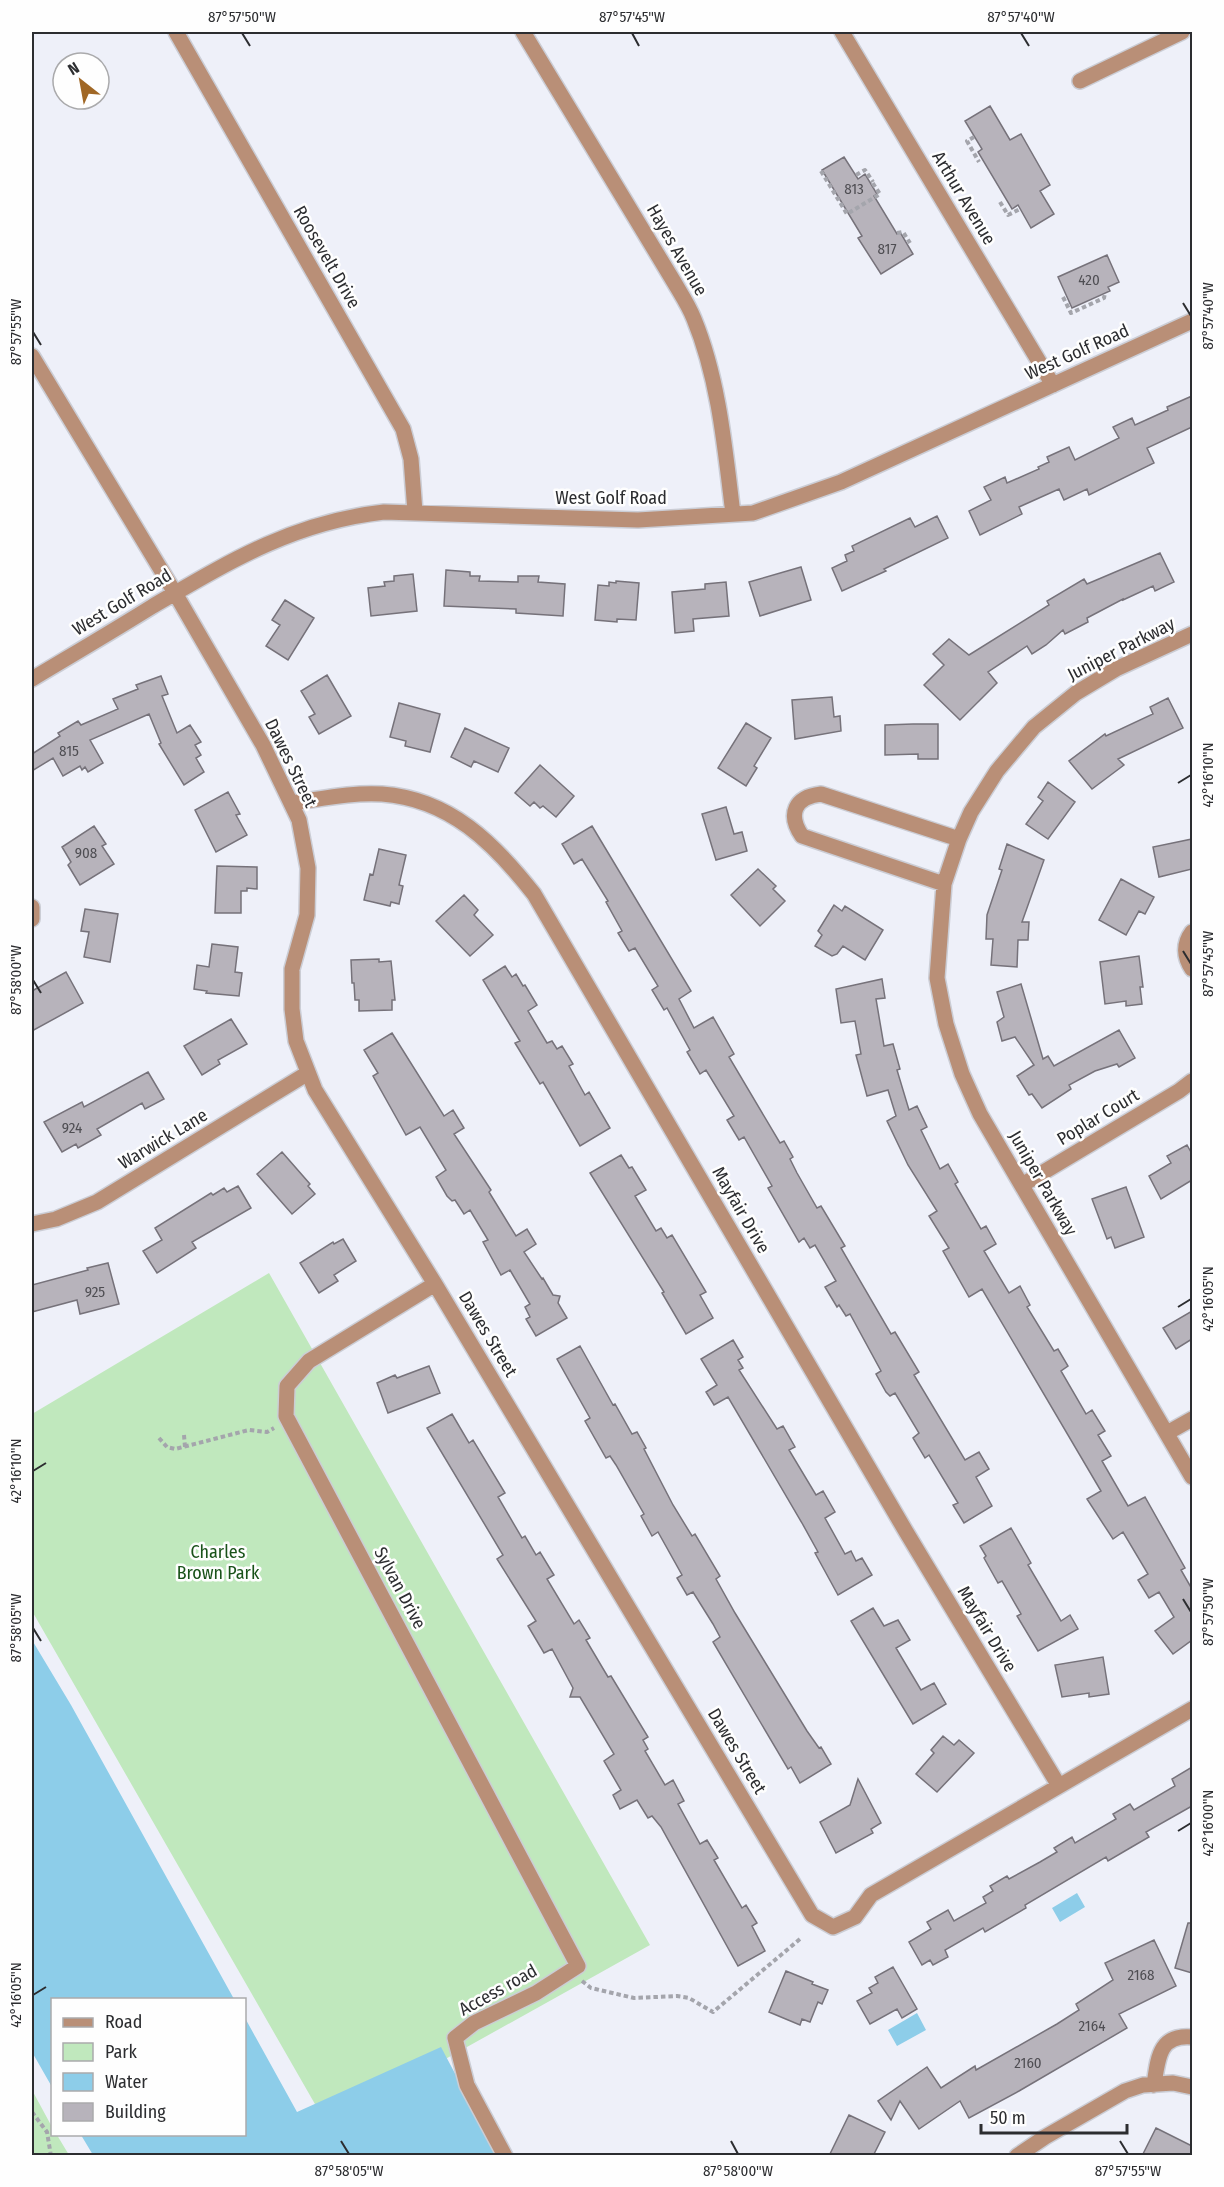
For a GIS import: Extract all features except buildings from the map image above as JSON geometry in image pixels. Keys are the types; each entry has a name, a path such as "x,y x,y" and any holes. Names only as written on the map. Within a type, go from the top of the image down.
{"street":[{"name":"Roosevelt Drive","path":"176,32 403,429 411,459 415,512"},
{"name":"Hayes Avenue","path":"523,32 693,317 704,349 718,409 733,514"},
{"name":"Arthur Avenue","path":"842,32 1053,385"},
{"path":"1080,81 1182,32"},
{"name":"West Golf Road","path":"32,680 252,549 314,525 352,515 384,512 638,520 753,513 841,482 1192,321"},
{"name":"Dawes Street","path":"32,356 175,593 263,745 299,820 308,868 307,915 292,969 292,1010 296,1041 315,1090 435,1284 812,1915 833,1927 855,1917 871,1894 1192,1709"},
{"name":"Juniper Parkway","path":"1192,634 1116,669 1076,693 1034,727 997,771 972,812 959,839 944,885 937,978 946,1024 966,1084 980,1114 1192,1477"},
{"name":"Mayfair Drive","path":"291,803 348,794 382,794 415,800 451,814 479,834 507,860 527,885 905,1530 1059,1786"},
{"path":"944,885 802,836 795,826 794,811 808,795 821,794 959,839"},
{"path":"32,907 32,919"},
{"path":"1192,932 1185,947 1186,957 1192,969"},
{"name":"Warwick Lane","path":"32,1224 56,1219 97,1202 308,1073"},
{"name":"Poplar Court","path":"1022,1185 1192,1081"},
{"name":"Sylvan Drive","path":"435,1284 309,1361 287,1386 286,1416 574,1969"},
{"path":"1167,1433 1192,1419"},
{"name":"Access road","path":"505,2156 467,2085 455,2038 474,2023 536,1993 574,1969"},
{"path":"1154,2085 1157,2062 1166,2043 1176,2036 1192,2037"},
{"path":"1017,2156 1045,2137 1125,2091 1173,2083 1192,2087"}],"path":[{"path":"974,137 967,141 979,162"},
{"path":"821,171 847,214 880,194 865,170 856,175"},
{"path":"1000,202 1008,215 1020,208"},
{"path":"897,233 903,232 910,243"},
{"path":"1063,297 1071,313 1104,298 1105,293"},
{"path":"159,1438 167,1448 175,1449 249,1430 267,1432 288,1420"},
{"path":"184,1434 185,1447"},
{"path":"574,1969 591,1988 606,1993 634,1998 677,1996 689,1998 713,2012 800,1939"},
{"path":"32,2112 47,2132 51,2156"}],"green space":[{"name":"Charles Brown Park","path":"269,1273 650,1945 327,2125 32,1611 32,1414"},
{"path":"32,2090 51,2125 51,2136 58,2136 69,2155 32,2155"}],"water":[{"path":"32,1640 71,1705 233,1998 51,1998 51,2085 32,2052"},
{"path":"1077,1893 1085,1907 1060,1922 1052,1908"},
{"path":"917,2013 926,2030 897,2046 888,2030"},
{"path":"246,2020 297,2112 441,2047 498,2155 93,2155 82,2136 246,2136"}]}
